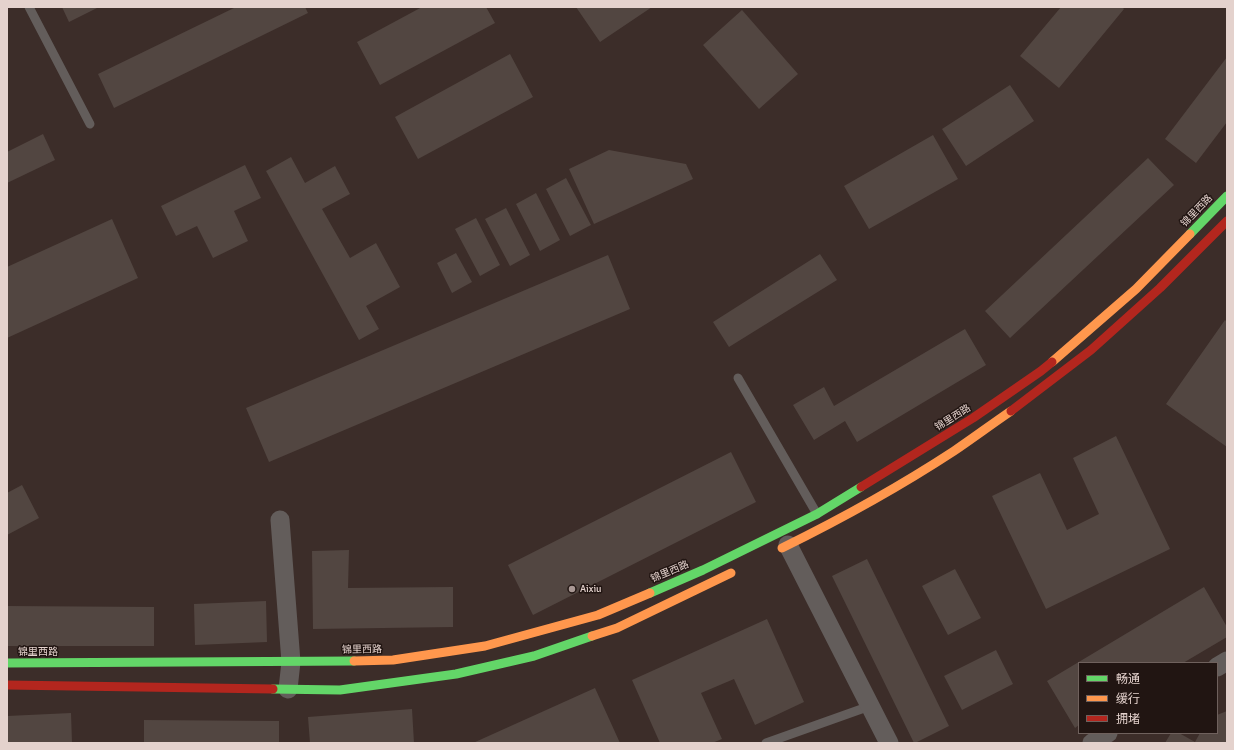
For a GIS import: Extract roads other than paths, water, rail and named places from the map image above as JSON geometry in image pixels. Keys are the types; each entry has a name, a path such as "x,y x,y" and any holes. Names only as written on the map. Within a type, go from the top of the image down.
{"main road":[{"name":"锦里西路","path":"7,663 291,662 393,660 485,646 598,615 703,570 817,514 973,418 1041,371 1136,289 1227,196"},
{"path":"781,548 825,528 888,491 953,451 1019,406 1091,350 1160,288 1227,221"},
{"path":"7,685 340,690 456,674 534,656 617,628 740,569"}],"street":[{"path":"280,520 291,662 288,689"},
{"path":"781,548 870,706 889,743"},
{"path":"1218,666 1227,661"},
{"path":"1092,743 1106,734"}],"lane":[{"path":"29,7 90,124"},
{"path":"738,378 825,528"},
{"path":"766,743 870,706"}],"place":[{"name":"Aixiu","path":"572,589"}]}
